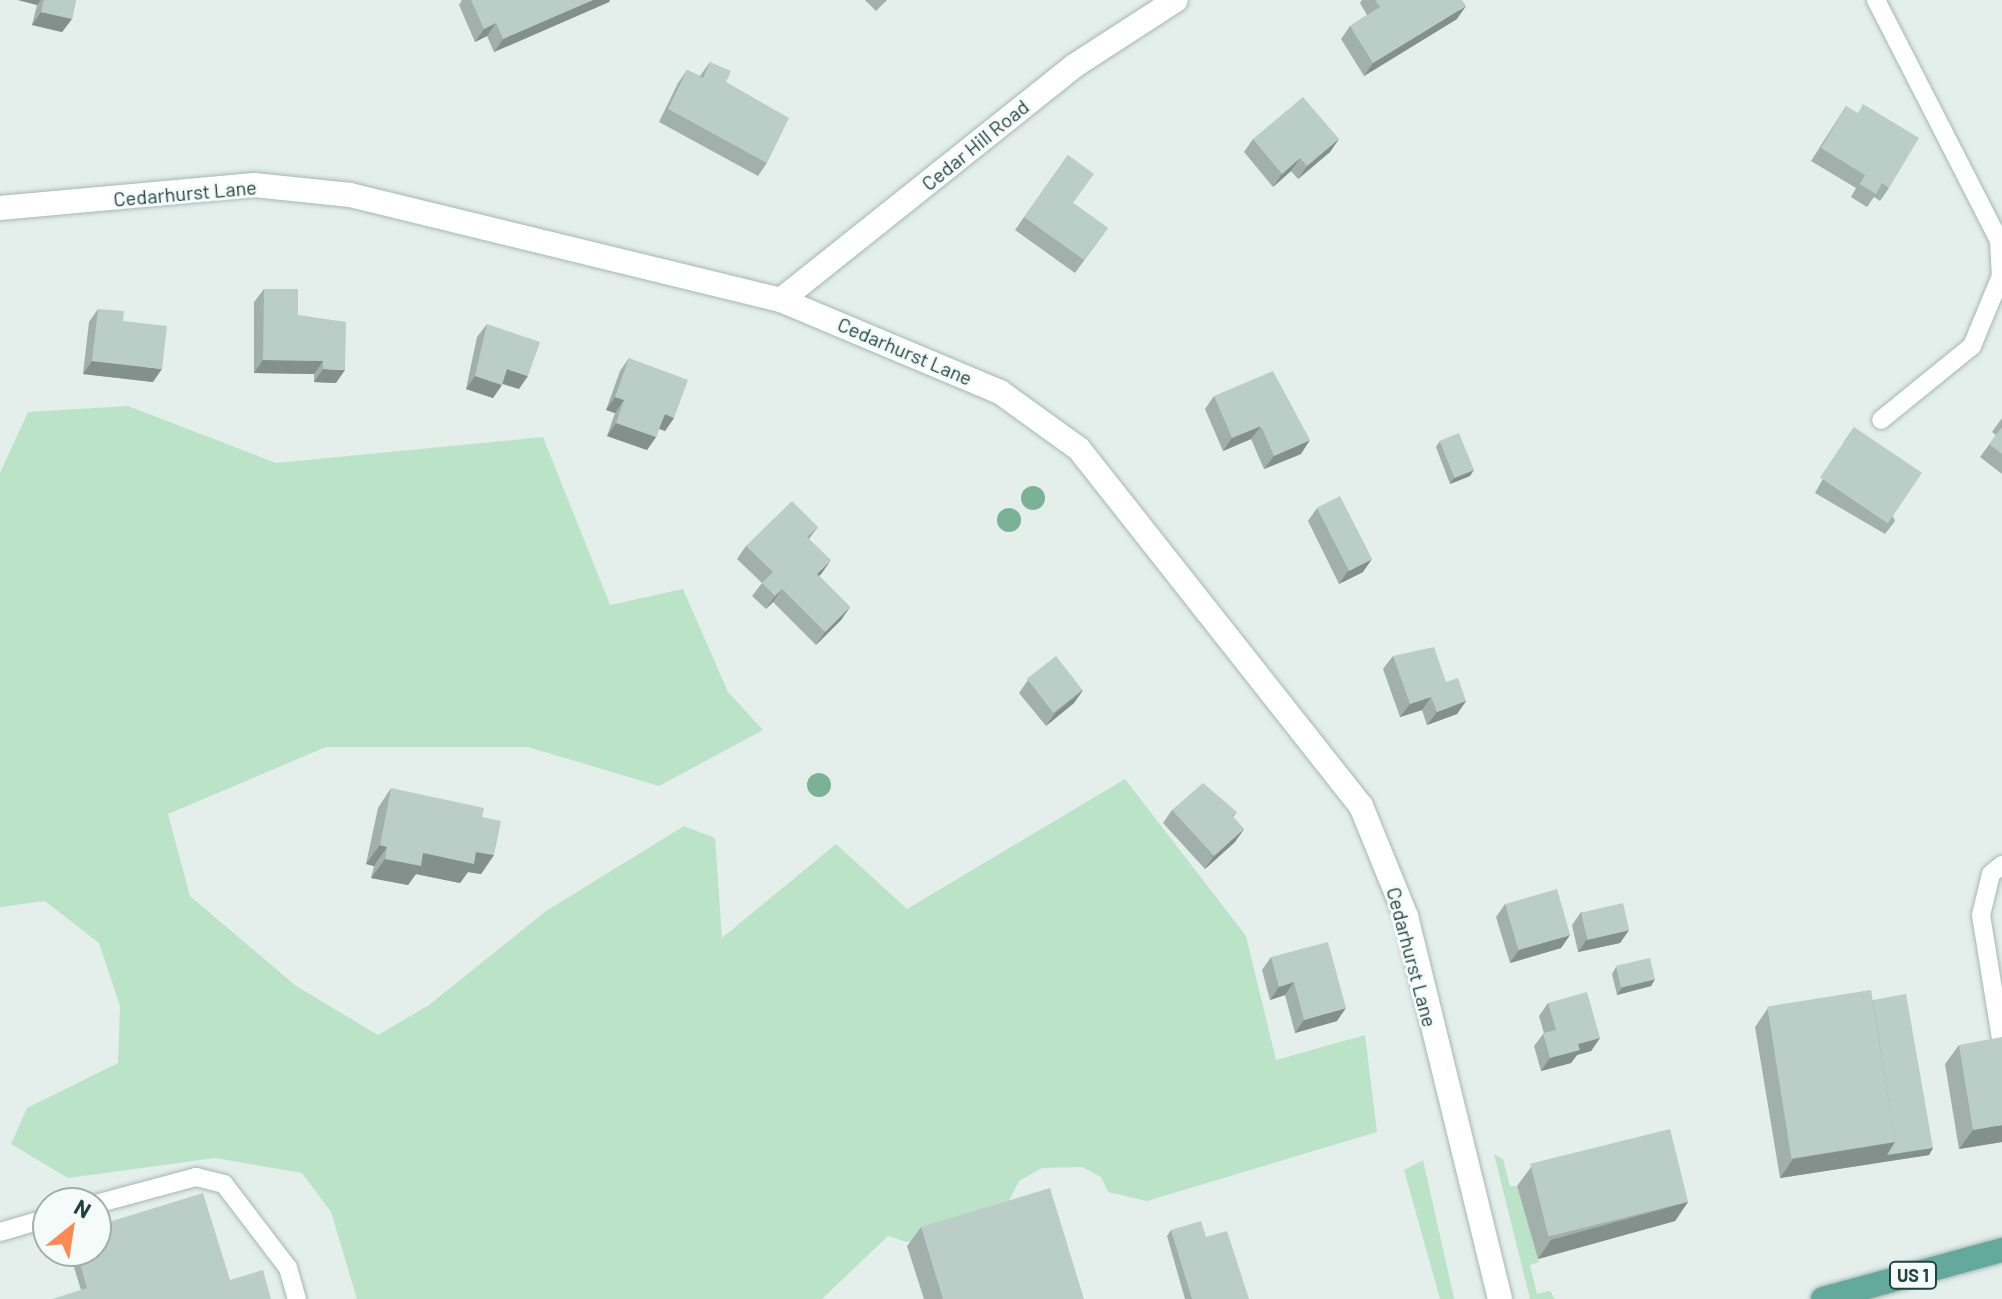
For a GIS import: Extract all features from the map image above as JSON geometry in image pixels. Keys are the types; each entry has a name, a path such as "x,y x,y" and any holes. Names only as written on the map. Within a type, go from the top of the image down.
{"main road":[{"name":"US 1","path":"1823,1299 2002,1250"}],"street":[{"name":"Cedar Hill Road","path":"781,300 1074,66 1176,0"},
{"name":"Cedarhurst Lane","path":"0,208 254,185 350,195 781,300 1000,392 1079,449 1361,806 1406,916 1500,1299"}],"lane":[{"path":"1876,0 1999,240 2001,276 1972,346 1881,420"},
{"path":"2002,865 1991,874 1981,915 2002,1044"},
{"path":"112,1200 196,1177 224,1184 288,1268 297,1299"},
{"path":"0,1232 32,1223"}],"green space":[{"path":"128,406 276,463 543,437 610,605 683,589 728,692 763,730 659,786 528,747 326,747 168,814 190,896 296,986 378,1035 429,1005 546,911 684,826 715,838 722,938 836,844 907,909 1125,779 1246,936 1276,1060 1365,1035 1377,1132 1147,1201 1108,1192 1101,1177 1082,1167 1042,1168 1019,1181 1003,1213 907,1242 888,1236 822,1299 357,1299 331,1212 302,1173 215,1158 68,1178 11,1144 27,1108 118,1063 120,1006 99,943 45,901 0,907 0,473 28,412"},
{"path":"1494,1154 1503,1159 1510,1186 1517,1186 1539,1262 1530,1265 1537,1294 1550,1291 1555,1299 1530,1299"},
{"path":"1423,1160 1454,1299 1440,1299 1404,1170"}],"building":[{"path":"44,0 76,0 72,19 41,12"},
{"path":"471,0 593,0 503,39 496,23 484,29"},
{"path":"1375,0 1462,0 1466,6 1373,63 1350,26 1380,7"},
{"path":"710,62 731,71 726,82 789,118 767,163 668,109 687,70 703,78"},
{"path":"1303,97 1339,139 1307,166 1300,158 1282,174 1253,139"},
{"path":"1863,104 1919,138 1889,188 1882,183 1876,194 1860,184 1865,175 1821,148 1846,106 1858,113"},
{"path":"1068,155 1094,174 1073,203 1108,228 1084,260 1024,217"},
{"path":"264,289 298,289 298,315 346,322 345,370 323,369 323,361 263,360"},
{"path":"98,309 124,311 123,321 167,326 162,369 92,361"},
{"path":"487,324 540,342 528,376 507,369 502,385 475,376"},
{"path":"629,358 688,380 674,418 665,414 656,437 616,423 624,400 615,397"},
{"path":"1273,371 1310,440 1274,456 1261,426 1232,438 1214,396"},
{"path":"1854,427 1922,473 1888,523 1820,478"},
{"path":"2002,427 2002,454 1989,444"},
{"path":"1459,433 1474,470 1455,478 1440,441"},
{"path":"1340,496 1372,559 1349,571 1317,508"},
{"path":"792,501 818,527 807,537 831,560 817,574 850,607 825,632 782,589 775,596 762,583 773,572 746,546"},
{"path":"1434,647 1446,682 1458,678 1466,701 1437,712 1431,697 1410,704 1393,656"},
{"path":"1056,656 1082,690 1053,713 1027,679"},
{"path":"1203,783 1237,812 1232,816 1244,829 1214,856 1172,810"},
{"path":"391,788 484,808 482,817 501,821 494,855 476,852 474,864 423,853 421,866 385,859 387,847 380,845"},
{"path":"1557,889 1570,935 1518,950 1505,904"},
{"path":"1623,903 1629,930 1587,940 1581,913"},
{"path":"1328,942 1346,1008 1304,1020 1294,982 1279,987 1271,957"},
{"path":"1650,958 1655,979 1621,987 1616,966"},
{"path":"1871,990 1895,1142 1791,1159 1767,1006"},
{"path":"1587,992 1600,1038 1578,1044 1580,1050 1550,1058 1543,1033 1556,1030 1548,1003"},
{"path":"1906,994 1933,1148 1887,1155 1895,1142 1873,1000"},
{"path":"2002,1037 2002,1125 1973,1130 1959,1045"},
{"path":"1670,1129 1688,1202 1548,1237 1530,1164"},
{"path":"1050,1188 1084,1299 943,1299 921,1227"},
{"path":"203,1193 230,1280 263,1270 271,1299 52,1299 87,1288 81,1267 112,1267 112,1221"},
{"path":"1201,1221 1206,1237 1227,1231 1249,1299 1192,1299 1171,1230"}]}
